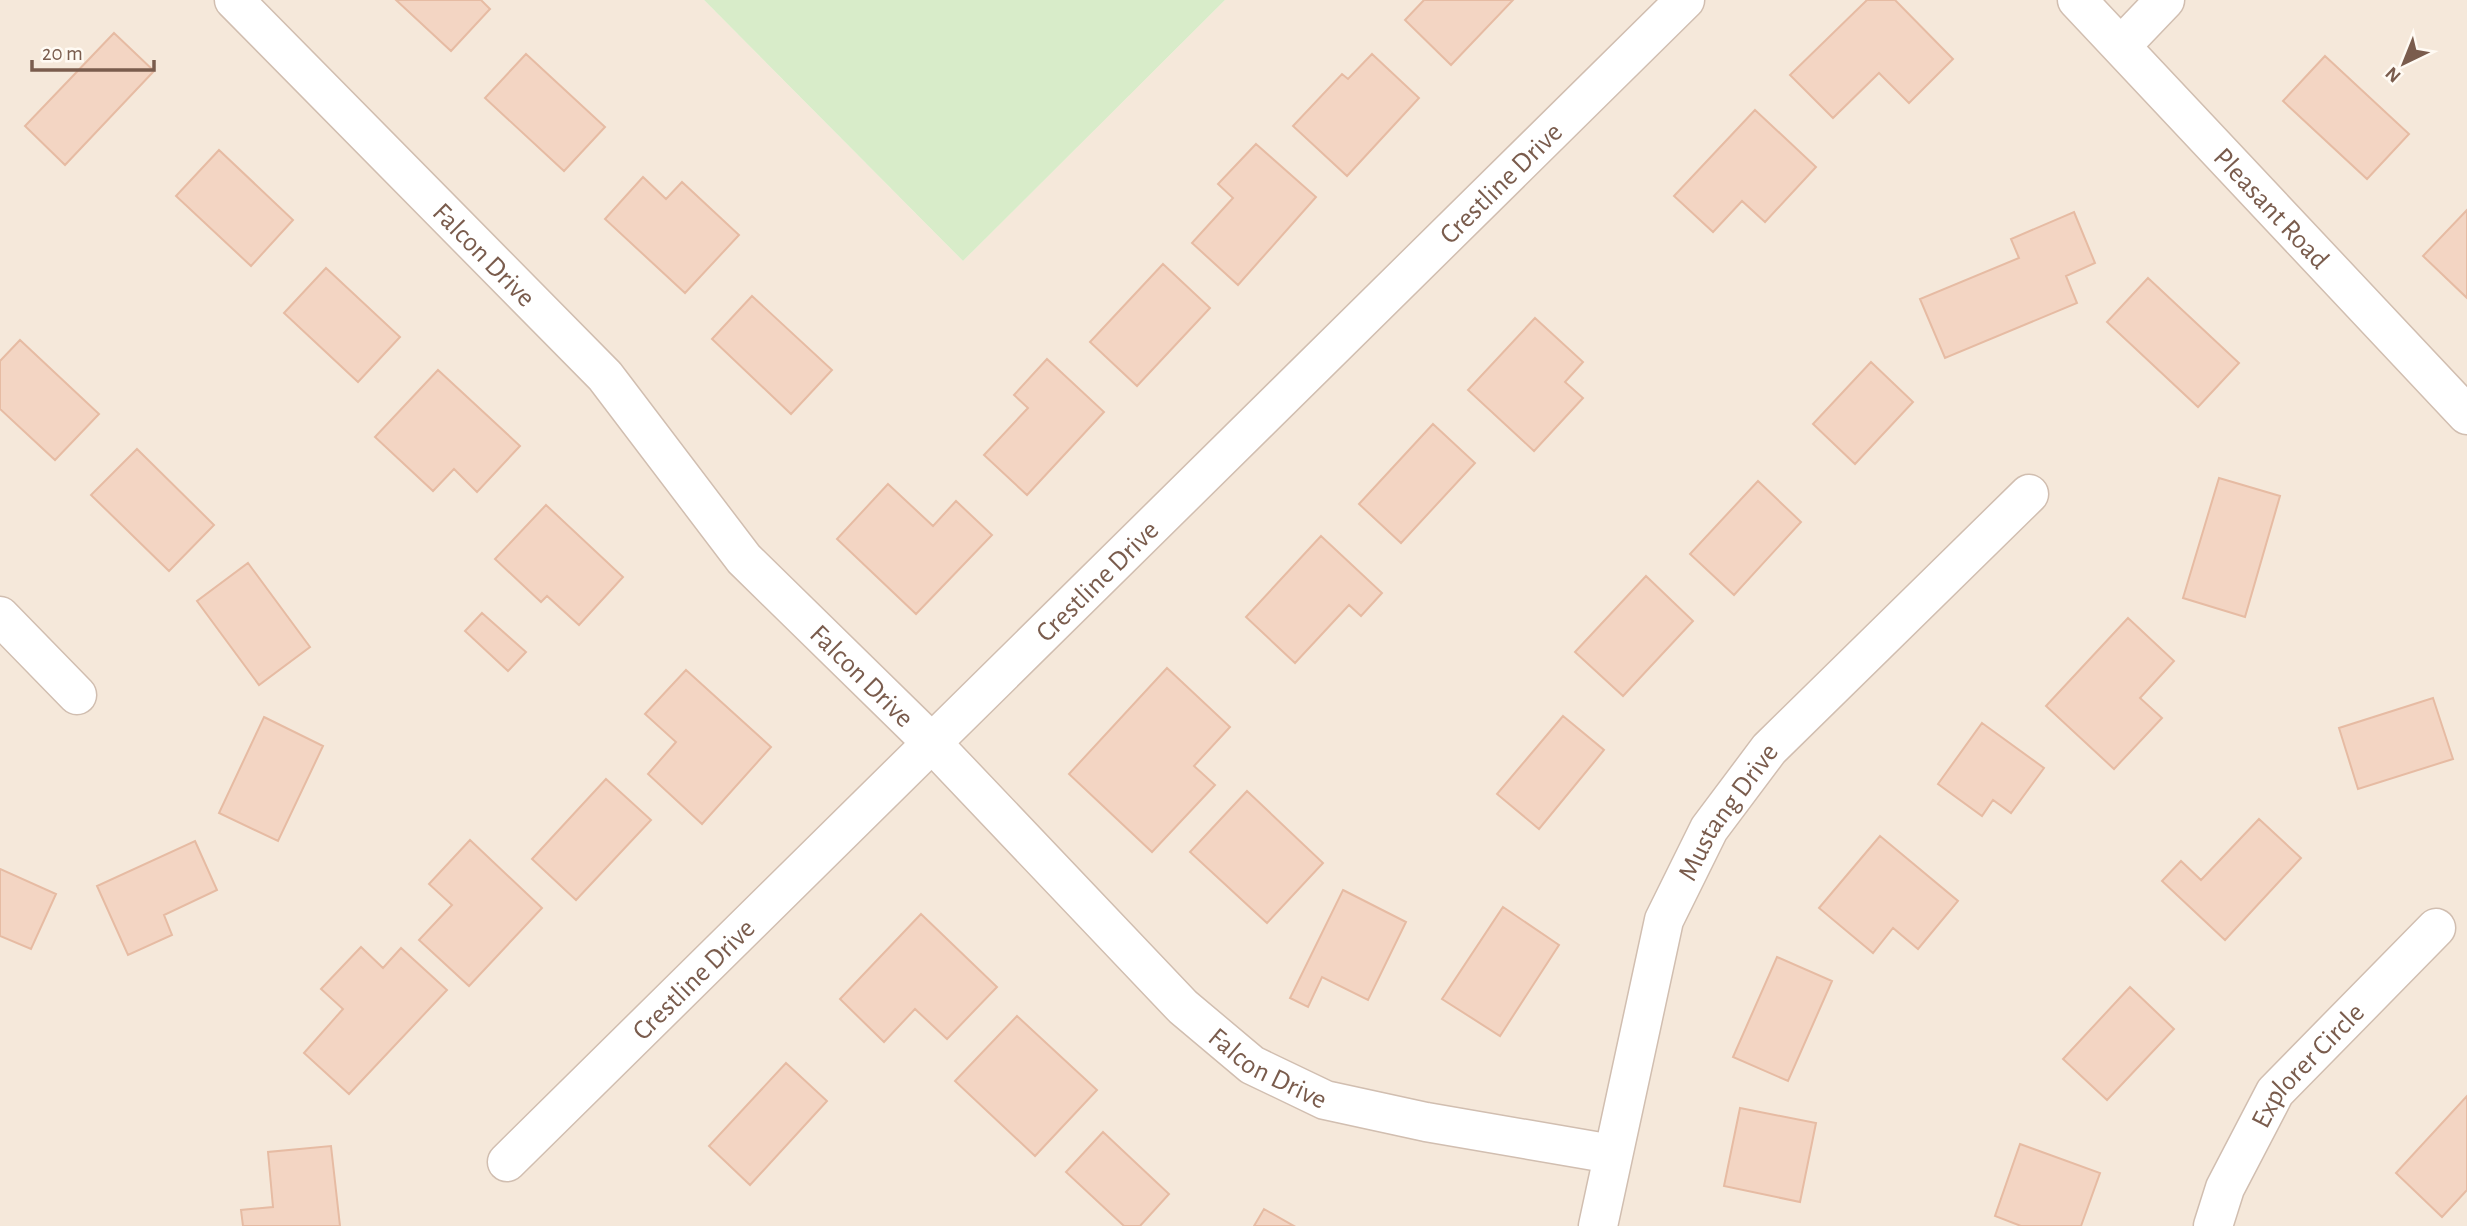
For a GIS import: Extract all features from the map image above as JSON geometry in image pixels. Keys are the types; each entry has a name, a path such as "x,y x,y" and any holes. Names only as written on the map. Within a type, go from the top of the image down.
{"street":[{"name":"Falcon Drive","path":"234,0 606,376 744,559 933,744 1183,1007 1252,1065 1325,1100 1426,1122 1612,1154"},
{"name":"Crestline Drive","path":"507,1162 1685,0"},
{"name":"Pleasant Road","path":"2077,0 2467,415"},
{"path":"2120,46 2165,0"},
{"name":"Mustang Drive","path":"1598,1226 1664,920 1709,829 1769,749 2029,494"},
{"path":"0,616 78,695"},
{"name":"Explorer Circle","path":"2213,1226 2225,1188 2275,1092 2436,928"}],"shaded area":[{"path":"0,0 704,0 963,261 1225,0 2467,0 2467,1226 0,1226"}],"green space":[{"path":"704,0 1225,0 963,261"}],"building":[{"path":"396,0 481,0 490,9 451,51"},
{"path":"1424,0 1513,0 1451,65 1405,20"},
{"path":"1867,0 1895,0 1953,59 1909,103 1879,73 1833,118 1790,75"},
{"path":"114,33 154,71 65,165 25,126"},
{"path":"526,54 605,127 564,171 485,98"},
{"path":"1372,54 1419,98 1347,176 1293,126 1342,74 1348,79"},
{"path":"2325,56 2409,134 2367,179 2283,101"},
{"path":"1755,110 1816,167 1765,222 1742,201 1713,232 1674,196"},
{"path":"1256,144 1316,197 1238,285 1192,243 1233,198 1218,184"},
{"path":"219,150 293,220 251,266 176,196"},
{"path":"643,177 666,199 682,182 739,235 685,293 605,219"},
{"path":"2467,210 2467,298 2423,256"},
{"path":"2074,212 2095,263 2066,276 2077,303 1945,358 1920,299 2019,258 2011,239"},
{"path":"1163,264 1210,308 1137,386 1090,342"},
{"path":"326,268 400,337 358,382 284,313"},
{"path":"2148,278 2239,363 2198,407 2107,322"},
{"path":"752,296 832,370 791,414 712,339"},
{"path":"1535,318 1583,362 1565,382 1583,398 1534,451 1468,390"},
{"path":"20,340 99,414 55,460 0,409 0,361"},
{"path":"1047,359 1104,412 1027,495 984,455 1028,408 1014,395"},
{"path":"1871,362 1913,402 1855,464 1813,424"},
{"path":"438,370 520,446 477,492 454,469 433,491 375,437"},
{"path":"1433,424 1475,463 1401,543 1359,504"},
{"path":"137,449 214,525 169,571 91,495"},
{"path":"2219,478 2280,496 2245,617 2183,598"},
{"path":"1758,481 1801,522 1734,595 1690,554"},
{"path":"888,484 933,526 956,501 992,535 916,614 837,539"},
{"path":"546,505 623,577 579,625 547,596 541,602 495,559"},
{"path":"1321,536 1382,593 1361,616 1349,605 1295,663 1246,617"},
{"path":"248,563 310,647 259,685 197,601"},
{"path":"1646,576 1693,621 1623,696 1575,652"},
{"path":"482,613 526,652 508,671 465,631"},
{"path":"2128,618 2174,661 2140,698 2162,718 2114,769 2046,706"},
{"path":"1167,668 1230,727 1194,766 1215,785 1152,852 1069,774"},
{"path":"686,670 771,747 702,824 648,774 676,742 645,714"},
{"path":"2433,698 2453,759 2358,789 2339,728"},
{"path":"1563,716 1604,750 1539,829 1497,794"},
{"path":"264,717 323,746 278,841 219,813"},
{"path":"1982,723 2044,768 2011,813 1993,800 1982,816 1938,784"},
{"path":"606,779 651,820 576,900 532,859"},
{"path":"1247,791 1323,863 1267,923 1190,852"},
{"path":"2259,819 2301,858 2225,940 2162,881 2181,861 2201,880"},
{"path":"1880,836 1958,901 1918,949 1893,928 1873,953 1819,908"},
{"path":"470,840 542,908 469,986 419,940 452,905 429,884"},
{"path":"195,841 217,890 164,915 172,935 128,955 97,886"},
{"path":"0,869 56,894 31,949 0,936"},
{"path":"1343,890 1406,922 1368,1000 1322,977 1308,1007 1290,998"},
{"path":"1503,907 1559,945 1500,1036 1442,999"},
{"path":"921,914 997,987 947,1039 915,1009 884,1042 840,999"},
{"path":"361,947 383,968 401,948 447,990 349,1094 304,1053 343,1009 321,989"},
{"path":"1777,957 1832,981 1788,1081 1733,1057"},
{"path":"2130,987 2174,1029 2107,1100 2063,1059"},
{"path":"1017,1016 1097,1090 1035,1156 955,1081"},
{"path":"786,1063 827,1101 750,1185 709,1146"},
{"path":"2467,1096 2467,1190 2442,1217 2396,1173"},
{"path":"1740,1108 1816,1123 1800,1202 1724,1186"},
{"path":"1103,1132 1169,1194 1140,1226 1124,1226 1066,1172"},
{"path":"2020,1144 2100,1173 2081,1226 2021,1226 1995,1216"},
{"path":"331,1146 340,1226 243,1226 241,1210 273,1207 268,1152"},
{"path":"1264,1209 1294,1226 1254,1226"}]}
